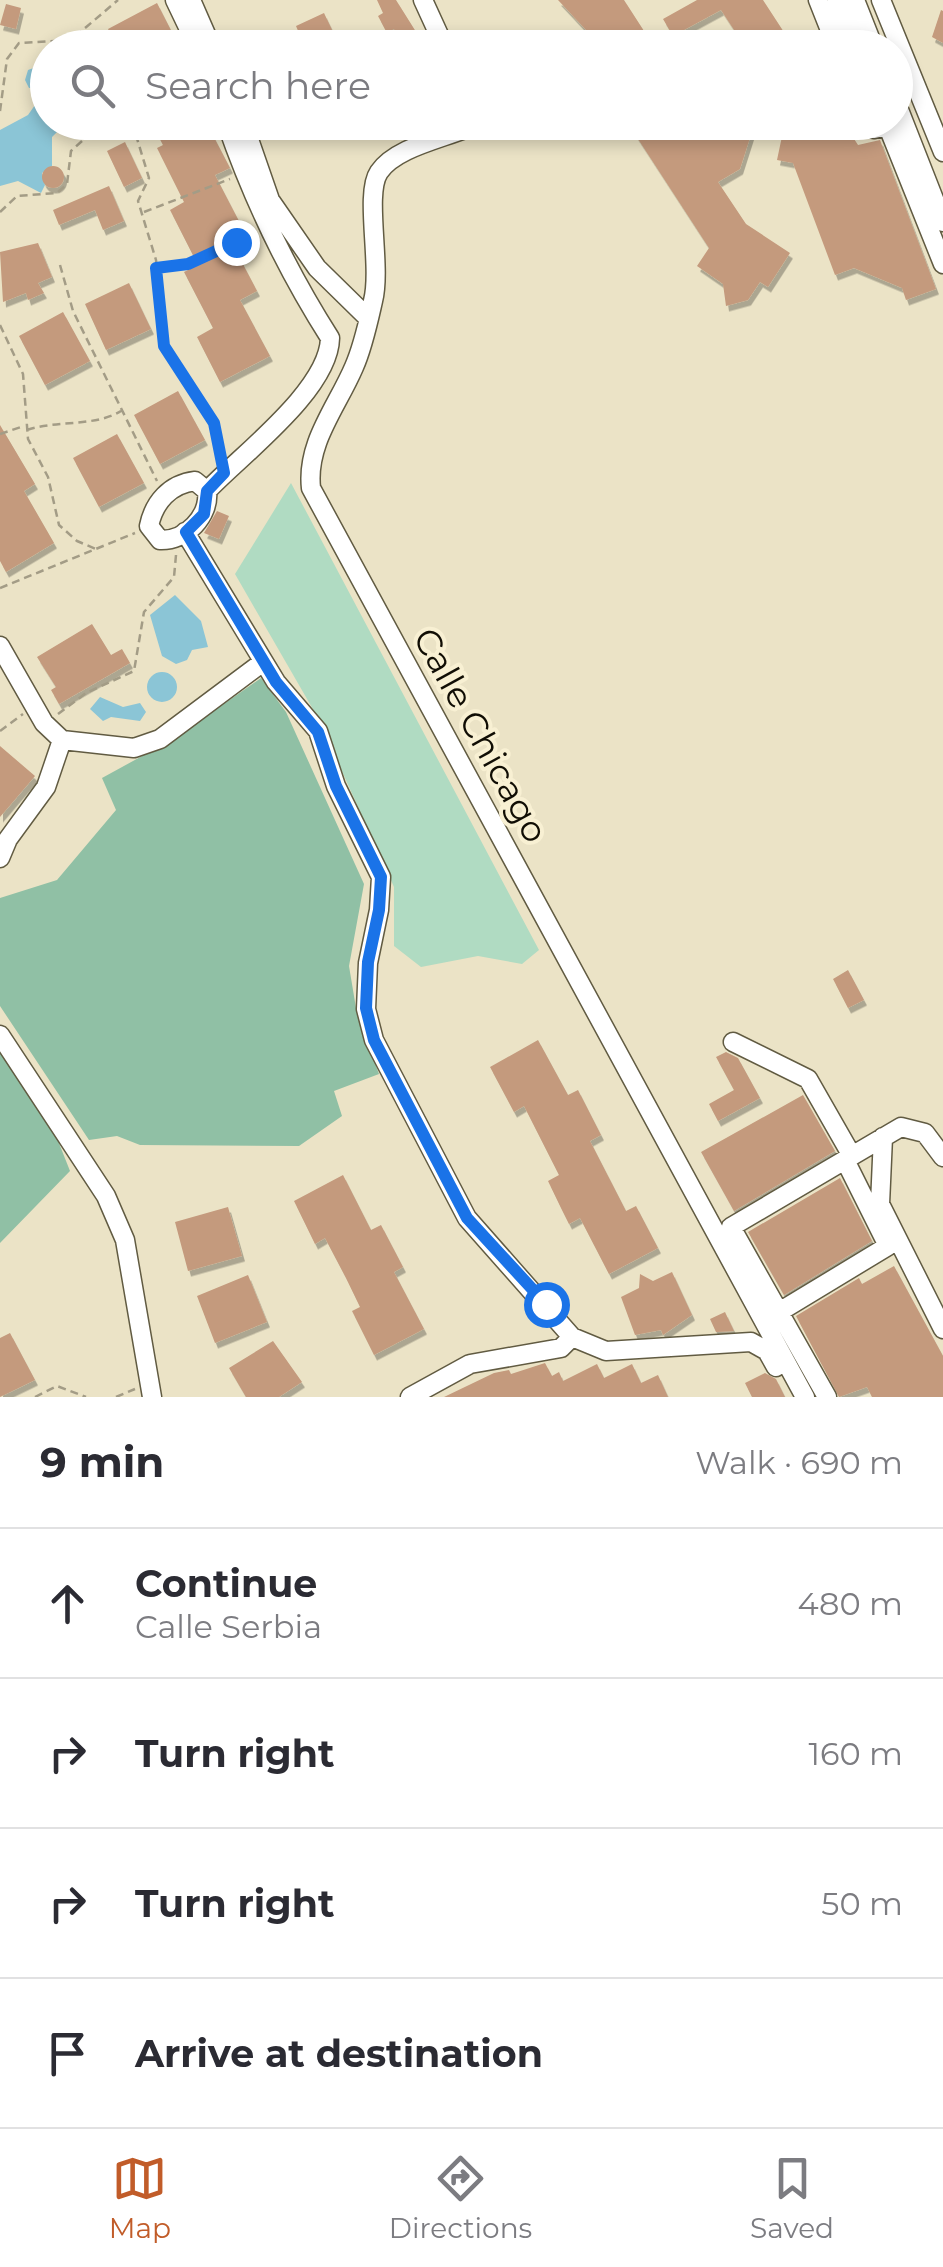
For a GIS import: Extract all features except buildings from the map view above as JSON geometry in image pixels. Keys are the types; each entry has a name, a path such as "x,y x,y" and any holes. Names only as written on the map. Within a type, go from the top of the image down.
{"street":[{"path":"175,0 189,30"},
{"path":"191,0 204,30"},
{"path":"423,0 437,30"},
{"path":"855,0 867,30"},
{"path":"881,0 893,30"},
{"path":"828,2 833,30"},
{"path":"828,2 845,30"},
{"path":"913,78 943,152"},
{"path":"207,491 195,482 187,482 164,496 152,512 150,526 154,534 168,541 186,532 204,514 207,491 303,394 330,350 330,338 290,276 268,230 232,140"},
{"path":"249,140 270,200 317,268 368,318"},
{"name":"Calle Chicago","path":"437,140 390,159 375,178 379,262 368,318 355,365 312,452 311,488 804,1397"},
{"path":"893,140 943,264"},
{"path":"911,140 943,222"},
{"path":"186,532 263,662 318,732 336,786 381,877 379,910 368,962 366,1008 374,1040 467,1218 572,1337 606,1351 751,1342 768,1351 792,1397"},
{"path":"0,646 39,716 62,740 144,747 263,662"},
{"path":"0,858 8,839 46,787 62,740"},
{"path":"0,1035 106,1196 125,1240 151,1390"},
{"path":"732,1042 808,1079 888,1246 779,1312"},
{"path":"826,1397 731,1227 901,1127 916,1128 943,1157"},
{"path":"883,1137 880,1204 943,1328"},
{"path":"410,1397 470,1364 562,1348 572,1337"}],"path":[{"path":"86,30 118,0"},
{"path":"0,111 7,60 19,44 30,45"},
{"path":"0,212 17,196 58,194 66,184 71,151 84,140"},
{"path":"137,140 149,178 138,202 156,268 164,346 214,423 224,473"},
{"path":"141,213 218,181 246,178"},
{"path":"156,268 188,264 268,230"},
{"path":"60,266 73,311 164,496"},
{"path":"0,325 22,374 26,428 48,478 59,524 77,541 96,549"},
{"path":"0,434 57,421 112,417 122,411"},
{"path":"0,588 150,526"},
{"path":"0,730 134,671 144,612 174,577 178,558 168,541"},
{"path":"35,1397 57,1386 86,1397"},
{"path":"116,1397 151,1390"}],"green space":[{"path":"291,483 539,950 522,964 478,956 421,967 394,946 394,887 318,718 235,574"},
{"path":"261,678 286,712 364,884 349,966 357,1014 379,1074 334,1091 342,1116 299,1146 140,1145 117,1136 89,1140 0,1006 0,898 57,880 116,810 102,778 175,738"},
{"path":"0,1041 51,1123 70,1171 0,1243"}],"water":[{"path":"30,112 30,140 52,140 52,166 42,173 45,185 41,193 18,181 0,186 0,130"},
{"path":"175,595 201,621 208,647 192,650 187,660 176,664 162,656 150,615"},
{"path":"162,672 172,677 177,687 172,697 162,702 152,697 147,687 152,677"},
{"path":"100,697 123,707 140,703 146,712 140,721 111,717 103,721 90,709"}],"route":[{"path":"236,242 188,264 156,268 164,346 214,423 222,446 224,473 207,491 204,514 186,532 276,682 318,732 336,786 381,877 379,910 368,962 366,1008 374,1040 467,1218 546,1304"}]}
